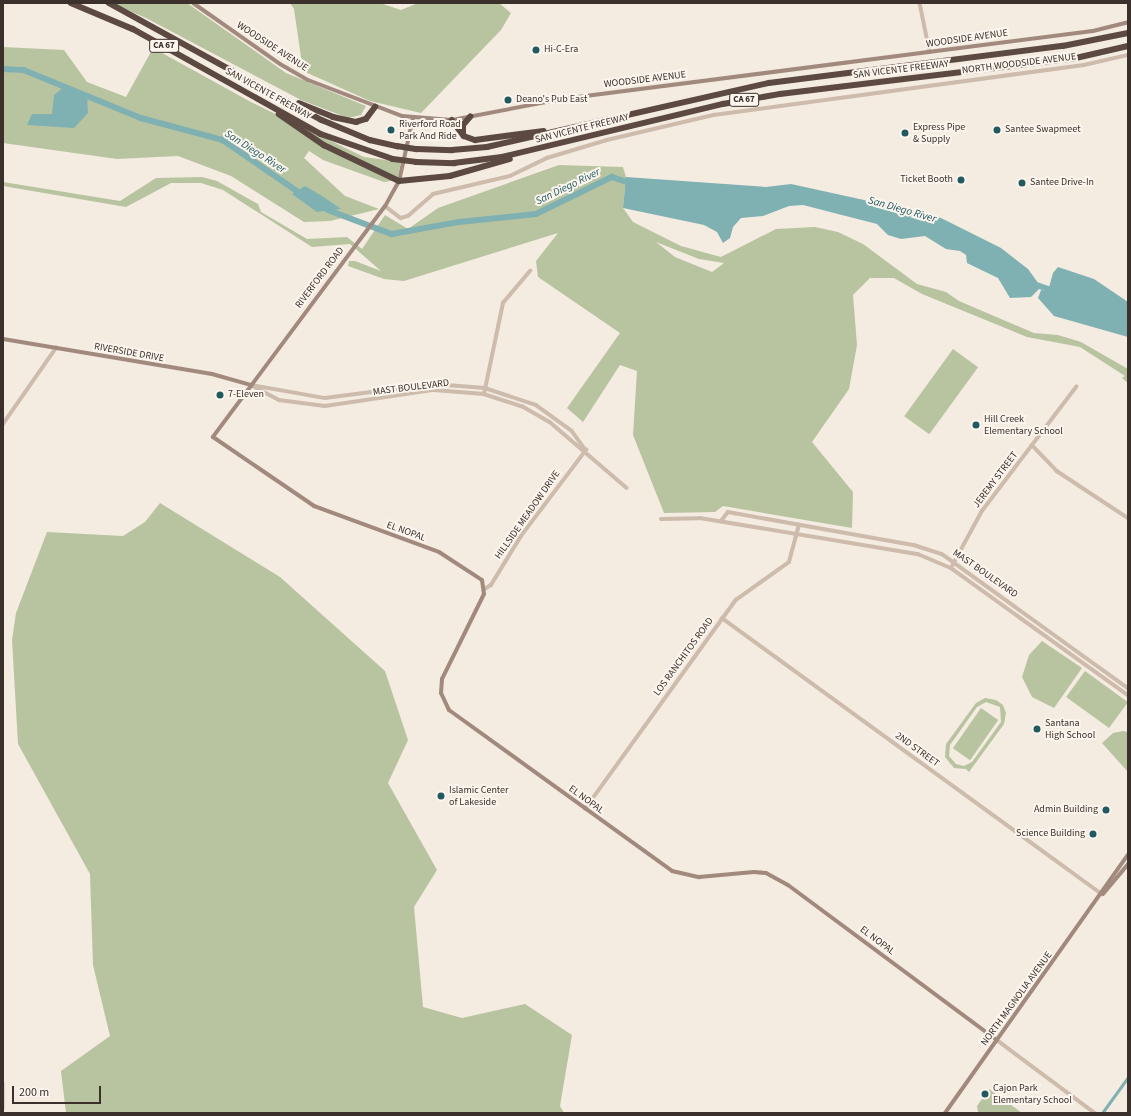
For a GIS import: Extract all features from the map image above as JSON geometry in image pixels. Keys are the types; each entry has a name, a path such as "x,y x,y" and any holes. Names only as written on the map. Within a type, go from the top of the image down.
{"highway":[{"name":"SAN VICENTE FREEWAY","path":"72,3 133,29 321,134 393,159 416,162 470,162 537,150 723,104 780,94 1076,58 1128,46"},
{"name":"SAN VICENTE FREEWAY","path":"108,3 341,129 397,146 417,149 487,147 769,83 1063,46 1128,33"},
{"path":"241,74 316,111 349,121 361,122 375,107"},
{"path":"254,97 324,145 399,181 450,176 537,150"},
{"path":"464,136 463,125 470,117"},
{"path":"452,120 464,136 482,141 569,128"}],"main road":[{"name":"WOODSIDE AVENUE","path":"194,3 291,71 375,107 413,118 452,120 567,98 1093,31 1128,22"},
{"name":"RIVERFORD ROAD","path":"213,437 250,385 386,206 399,181 413,118"},
{"name":"RIVERSIDE DRIVE","path":"3,339 212,374 250,385"},
{"name":"EL NOPAL","path":"213,437 314,506 451,558 482,580 485,589 442,679 442,699 449,710 666,867 684,875 699,877 754,872 777,878 997,1040"},
{"name":"NORTH MAGNOLIA AVENUE","path":"945,1113 1103,894 1128,855"},
{"name":"NORTH MAGNOLIA AVENUE","path":"1103,894 1128,864"}],"street":[{"path":"920,3 930,52"},
{"name":"NORTH WOODSIDE AVENUE","path":"386,206 401,218 408,216 433,194 510,176 547,158 607,140 714,115 1084,65 1128,55"},
{"path":"484,394 503,303 530,271"},
{"path":"3,424 56,348"},
{"name":"MAST BOULEVARD","path":"250,385 263,385 308,397 354,396 433,384 485,388 536,405 572,431 586,450"},
{"name":"MAST BOULEVARD","path":"250,385 260,392 293,402 325,406 434,390 484,394 533,411 586,450"},
{"name":"JEREMY STREET","path":"951,568 982,511 1076,387"},
{"path":"354,396 355,402"},
{"path":"1032,445 1056,471 1128,518"},
{"path":"586,450 627,488"},
{"name":"HILLSIDE MEADOW DRIVE","path":"485,589 491,585 521,536 586,450"},
{"name":"MAST BOULEVARD","path":"721,521 728,512 914,545 955,562 1128,688"},
{"name":"MAST BOULEVARD","path":"661,519 680,517 721,521 918,554 951,568 1128,695"},
{"name":"LOS RANCHITOS ROAD","path":"585,809 722,618 740,597 785,568 794,553 799,524"},
{"name":"2ND STREET","path":"722,618 1103,894"},
{"name":"EL NOPAL","path":"997,1040 1095,1113"},
{"path":"3,1083 3,1108"}],"green space":[{"path":"111,3 187,3 286,73 366,106 361,115 348,118 301,100 146,18"},
{"path":"290,3 380,3 401,10 418,3 499,3 511,13 501,30 421,113 370,101 303,71 294,9"},
{"path":"3,47 64,50 87,82 126,97 153,48 251,102 364,157 401,162 397,180 384,182 323,160 309,151 304,158 345,196 379,209 330,221 304,222 231,176 178,156 117,159 3,143"},
{"path":"559,165 623,167 626,177 623,208 633,222 681,246 721,257 776,229 815,227 838,232 863,244 917,284 946,292 959,301 1034,333 1058,335 1081,342 1128,369 1128,383 1122,378 1125,376 1080,347 1027,337 922,294 894,278 870,278 853,295 857,345 849,389 812,442 853,492 852,528 723,506 715,512 664,513 633,435 637,371 620,365 583,422 567,408 620,333 538,277 536,261 558,233 404,281 384,279 348,266 349,261 355,261 381,271 350,244 312,247 223,190 201,183 171,183 126,207 3,186 3,182 120,201 156,178 202,177 217,181 258,204 261,212 307,239 347,237 362,249 385,215 408,229 438,208","holes":["656,242 699,259 724,263 712,272 675,257"]},
{"path":"953,349 978,367 929,434 904,416"},
{"path":"160,503 280,577 385,671 408,740 388,783 437,870 414,907 423,1007 462,1018 525,1004 572,1035 560,1106 564,1113 66,1113 61,1071 110,1036 93,965 90,874 18,744 12,640 16,613 47,532 123,536 145,522"},
{"path":"1042,641 1082,668 1054,708 1032,697 1022,677 1029,655"},
{"path":"1085,671 1128,702 1109,728 1066,697"},
{"path":"985,698 996,700 1003,705 1006,713 1004,724 969,772 966,769 954,768 945,757 946,744 976,703","holes":["986,702 1000,707 1001,722 972,762 964,766 956,764 949,756 950,745 977,707"]},
{"path":"981,708 998,720 970,760 953,748"},
{"path":"1123,731 1128,732 1128,772 1102,743 1113,733"},
{"path":"989,1089 1022,1113 978,1112 977,1106"}],"water":[{"path":"64,87 87,96 88,113 74,128 27,125 32,114 52,114 54,95"},
{"path":"626,177 766,187 791,184 937,216 1001,248 1028,269 1041,287 1031,297 1010,298 998,278 967,263 966,255 960,251 946,249 925,236 901,239 888,235 877,224 803,205 789,206 763,216 741,218 733,227 730,238 723,243 717,232 704,225 623,208"},
{"path":"305,186 341,209 317,212 292,194"},
{"path":"1058,267 1094,279 1128,302 1128,337 1054,316 1038,298 1041,290 1048,291 1053,273"}],"waterway":[{"name":"San Diego River","path":"3,69 24,70 141,118 223,140 303,195"},
{"name":"San Diego River","path":"328,210 392,234 459,222 536,214 612,177 631,183"},
{"name":"San Diego River","path":"1034,284 1054,291"},
{"path":"1102,1113 1128,1077"}],"place":[{"name":"Hi-C-Era","path":"536,50"},
{"name":"Deano's Pub East","path":"508,100"},
{"name":"Riverford Road Park And Ride","path":"391,130"},
{"name":"Santee Swapmeet","path":"997,130"},
{"name":"Express Pipe & Supply","path":"905,133"},
{"name":"Ticket Booth","path":"961,180"},
{"name":"Santee Drive-In","path":"1022,183"},
{"name":"7-Eleven","path":"220,395"},
{"name":"Hill Creek Elementary School","path":"976,425"},
{"name":"Santana High School","path":"1037,729"},
{"name":"Islamic Center of Lakeside","path":"441,796"},
{"name":"Admin Building","path":"1106,810"},
{"name":"Science Building","path":"1093,834"},
{"name":"Cajon Park Elementary School","path":"985,1094"}]}
